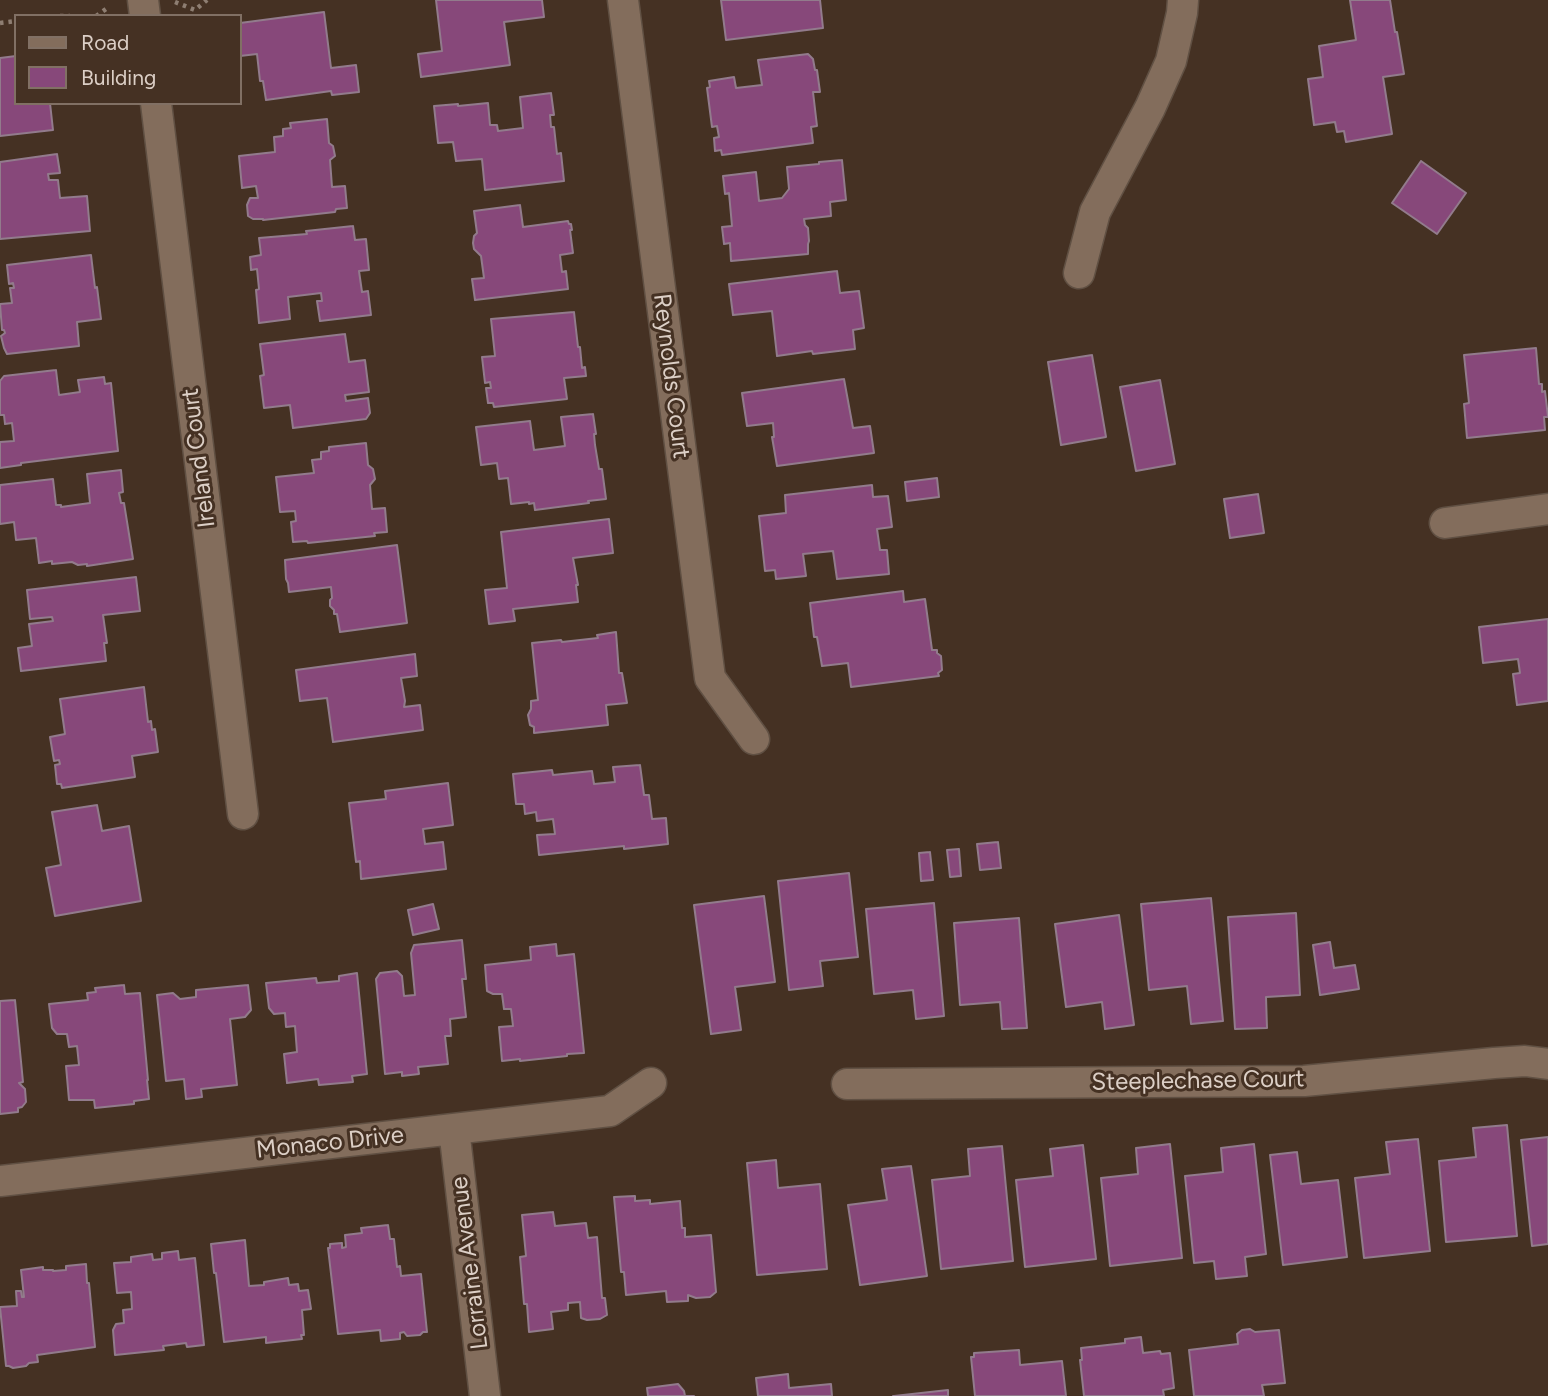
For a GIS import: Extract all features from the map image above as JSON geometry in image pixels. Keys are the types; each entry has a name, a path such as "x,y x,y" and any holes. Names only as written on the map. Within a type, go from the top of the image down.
{"street":[{"name":"Reynolds Court","path":"623,0 710,678 754,739"},
{"path":"1079,273 1095,212 1150,108 1171,61 1184,0"},
{"name":"Ireland Court","path":"156,105 243,814"},
{"path":"1445,523 1548,509"},
{"name":"Steeplechase Court","path":"847,1084 1304,1081 1494,1063 1525,1061 1548,1064"},
{"name":"Monaco Drive","path":"0,1181 610,1111 651,1083"},
{"name":"Lorraine Avenue","path":"454,1129 485,1396"}],"path":[{"path":"175,2 195,10 207,0"},
{"path":"99,14 106,9"}],"building":[{"path":"436,0 542,0 544,17 504,22 510,65 421,77 418,54 442,51"},
{"path":"721,0 820,0 823,28 726,40"},
{"path":"1350,0 1390,0 1404,74 1383,77 1392,134 1346,142 1344,131 1337,132 1335,122 1314,125 1308,79 1323,77 1319,46 1356,40"},
{"path":"324,12 331,68 356,65 359,92 332,95 331,91 266,100 263,81 260,81 257,54 242,56 242,23"},
{"path":"808,54 817,70 820,92 813,92 817,126 811,127 813,143 722,155 721,150 715,151 714,138 719,137 717,126 712,127 707,88 710,87 709,81 734,77 736,88 762,85 758,60"},
{"path":"14,56 14,105 50,105 53,130 0,136 0,58"},
{"path":"551,93 554,115 550,115 551,127 554,127 557,154 561,153 564,181 485,190 482,159 456,161 453,142 438,143 434,106 488,103 490,125 497,125 498,131 523,128 520,97"},
{"path":"327,119 329,143 333,146 335,156 330,160 332,187 345,186 347,208 336,209 335,212 263,220 248,216 247,205 250,198 258,198 256,186 242,188 239,156 275,152 274,137 283,136 283,129 291,128 290,123"},
{"path":"57,154 60,173 48,174 49,180 58,180 60,198 87,196 90,231 0,239 0,162"},
{"path":"842,160 846,200 830,202 831,216 804,219 808,228 808,254 731,261 730,243 724,244 722,227 732,226 729,193 725,194 723,176 756,172 759,201 782,198 789,189 787,167"},
{"path":"1421,161 1466,193 1437,234 1392,203"},
{"path":"520,205 523,227 568,221 571,224 573,253 560,255 562,272 566,271 568,289 475,300 472,279 484,278 481,256 474,249 473,243 477,233 474,211"},
{"path":"353,226 355,240 366,239 369,270 359,271 362,292 368,291 371,315 320,321 317,301 322,301 321,293 288,297 290,319 259,323 257,269 251,270 250,257 261,255 259,238 307,234 306,231"},
{"path":"91,255 101,319 77,322 79,346 7,354 1,336 5,333 2,330 0,304 12,303 10,288 14,288 13,283 9,284 7,265"},
{"path":"837,271 840,293 859,291 864,328 853,330 855,349 777,356 772,311 733,315 729,284"},
{"path":"574,312 578,347 586,376 564,378 567,399 494,407 493,403 488,403 486,388 491,388 490,382 485,383 482,357 495,356 491,319"},
{"path":"345,334 349,362 365,360 369,392 345,395 346,401 368,398 370,413 366,419 293,428 290,405 264,408 260,344"},
{"path":"1536,348 1539,384 1542,384 1542,392 1545,391 1548,417 1544,417 1545,430 1467,438 1464,404 1469,403 1464,355"},
{"path":"1092,355 1106,437 1061,445 1048,362"},
{"path":"56,370 59,395 80,392 78,380 104,377 105,384 111,383 118,451 0,468 0,442 14,441 12,423 5,424 4,415 0,415 0,381 4,376"},
{"path":"844,379 853,428 870,426 874,453 777,466 772,437 773,423 747,426 742,393"},
{"path":"1160,380 1175,464 1136,471 1120,387"},
{"path":"593,414 595,445 606,499 535,510 534,503 511,504 508,478 499,479 497,463 481,465 476,427 530,421 534,450 565,446 561,417"},
{"path":"366,443 368,465 373,469 375,479 370,485 372,509 385,508 387,532 374,533 375,536 293,542 291,522 296,521 295,511 280,512 276,477 314,473 312,460 321,459 321,452 329,451 329,447"},
{"path":"121,470 123,492 119,493 121,503 124,503 133,559 87,566 72,562 39,563 36,538 16,540 14,522 0,524 0,485 53,479 56,505 61,507 90,503 87,474"},
{"path":"937,478 939,497 907,501 905,482"},
{"path":"872,485 873,497 888,496 892,527 877,529 880,550 887,550 889,574 837,579 833,551 803,554 806,576 776,579 775,570 765,571 759,516 786,513 785,495"},
{"path":"1258,494 1264,533 1230,538 1224,499"},
{"path":"609,519 613,553 573,558 578,602 513,609 515,621 489,624 485,590 507,588 501,532"},
{"path":"397,545 407,623 340,632 337,614 334,614 330,606 331,587 289,592 285,560"},
{"path":"136,577 140,611 103,615 107,643 104,643 106,661 21,671 18,648 32,646 29,624 53,621 52,617 30,619 27,590"},
{"path":"903,591 904,602 925,599 932,650 937,650 941,656 942,670 938,673 939,676 851,687 848,663 822,666 817,637 814,637 810,603"},
{"path":"1548,619 1548,701 1517,705 1513,674 1520,673 1518,659 1483,663 1479,627"},
{"path":"616,632 619,673 622,673 627,703 606,705 608,725 534,733 528,715 531,701 538,700 532,643 598,638 597,635"},
{"path":"415,654 417,676 401,678 404,707 420,705 423,730 333,742 327,698 300,701 296,670"},
{"path":"144,687 148,722 151,721 152,730 155,729 158,752 132,756 135,777 62,788 61,784 57,784 55,765 60,764 59,760 54,761 50,737 65,734 60,699"},
{"path":"640,765 644,795 649,795 652,819 666,818 668,844 539,855 537,835 555,834 553,819 537,821 536,812 525,814 524,804 516,804 513,774 552,770 553,775 592,771 594,784 615,782 613,767"},
{"path":"448,783 453,825 423,829 425,844 443,842 446,869 361,879 360,861 356,862 349,803 386,799 385,791"},
{"path":"97,805 102,831 129,826 141,901 55,916 46,868 61,865 52,812"},
{"path":"998,842 1001,868 980,870 977,844"},
{"path":"959,849 961,876 950,877 947,850"},
{"path":"930,852 933,880 921,881 919,853"},
{"path":"849,873 858,957 820,961 823,986 789,990 778,881"},
{"path":"764,896 775,982 735,987 741,1030 711,1034 694,905"},
{"path":"1211,898 1223,1021 1191,1024 1187,986 1149,990 1141,904"},
{"path":"934,903 944,1016 916,1019 913,990 874,994 866,909"},
{"path":"433,904 439,929 413,935 408,910"},
{"path":"1296,913 1300,995 1266,997 1267,1028 1235,1029 1228,917"},
{"path":"1119,915 1134,1025 1105,1029 1102,1002 1066,1007 1055,924"},
{"path":"1019,918 1027,1028 1002,1029 1000,1002 960,1005 954,923"},
{"path":"462,940 466,1017 450,1019 451,1036 445,1036 448,1064 418,1067 419,1074 385,1074 376,979 380,973 397,971 402,976 404,996 415,995 411,953 414,945"},
{"path":"1330,942 1334,968 1355,965 1359,989 1320,995 1313,945"},
{"path":"556,944 557,956 574,954 584,1053 502,1061 499,1027 513,1026 511,1009 504,1009 502,994 487,991 485,965 531,960 530,947"},
{"path":"357,973 367,1074 352,1076 353,1082 319,1085 318,1079 287,1083 284,1054 297,1052 295,1026 286,1027 285,1013 274,1014 269,1008 266,983 316,978 317,983 339,981 339,976"},
{"path":"124,985 125,994 140,993 149,1099 134,1101 134,1104 95,1108 94,1100 69,1100 66,1066 79,1065 77,1046 69,1047 67,1034 57,1034 52,1028 49,1004 88,1000 87,993 96,992 95,988"},
{"path":"248,985 251,1010 245,1017 230,1019 237,1085 201,1089 202,1097 186,1099 184,1079 166,1081 157,995 173,993 180,999 196,997 196,990"},
{"path":"15,1000 23,1082 19,1083 25,1089 26,1102 18,1108 18,1112 0,1114 0,1001"},
{"path":"1507,1125 1517,1236 1446,1242 1439,1161 1476,1157 1473,1128"},
{"path":"1548,1137 1548,1244 1532,1246 1521,1140"},
{"path":"1418,1139 1430,1251 1364,1258 1355,1178 1390,1174 1386,1142"},
{"path":"1170,1144 1182,1258 1110,1266 1101,1178 1138,1174 1136,1148"},
{"path":"1254,1144 1266,1254 1245,1257 1247,1276 1216,1279 1214,1261 1194,1263 1185,1176 1223,1172 1221,1148"},
{"path":"1083,1145 1096,1259 1025,1267 1016,1180 1053,1176 1050,1149"},
{"path":"1002,1146 1013,1261 941,1269 932,1180 970,1176 968,1149"},
{"path":"1297,1152 1301,1184 1338,1180 1347,1257 1283,1265 1270,1155"},
{"path":"776,1160 778,1188 820,1184 827,1269 757,1275 747,1163"},
{"path":"911,1166 927,1276 860,1285 848,1205 887,1200 882,1169"},
{"path":"635,1196 635,1201 650,1200 650,1204 680,1201 685,1237 711,1235 716,1292 710,1297 696,1298 688,1295 688,1301 667,1302 666,1291 626,1295 624,1272 621,1272 614,1197"},
{"path":"553,1212 555,1226 586,1223 588,1238 597,1237 602,1298 605,1298 607,1315 600,1319 587,1320 581,1318 580,1302 568,1303 568,1310 551,1312 553,1329 529,1332 520,1257 526,1256 522,1215"},
{"path":"388,1225 390,1239 394,1239 397,1267 400,1266 401,1276 421,1274 427,1332 407,1336 404,1332 400,1333 400,1339 381,1341 380,1330 338,1334 328,1248 330,1244 342,1243 342,1248 346,1247 345,1235 362,1233 361,1228"},
{"path":"245,1240 249,1286 288,1278 289,1285 298,1284 299,1291 308,1290 311,1309 302,1310 302,1339 266,1343 266,1337 224,1342 211,1244"},
{"path":"178,1251 179,1260 195,1258 204,1345 187,1347 186,1343 163,1346 164,1350 115,1355 113,1330 116,1324 124,1323 123,1310 132,1309 131,1292 117,1293 114,1263 131,1262 131,1257 152,1254 153,1260 162,1259 162,1253"},
{"path":"86,1264 95,1347 37,1355 38,1362 13,1368 6,1366 0,1307 17,1306 16,1291 21,1291 24,1297 21,1270 43,1267 43,1270 66,1270 66,1266"},
{"path":"1250,1329 1255,1332 1279,1330 1285,1383 1262,1385 1264,1396 1194,1396 1189,1350 1238,1344 1237,1334"},
{"path":"1141,1337 1143,1353 1170,1353 1174,1388 1163,1390 1164,1396 1084,1396 1081,1348 1125,1343 1125,1339"},
{"path":"1019,1350 1020,1365 1062,1361 1066,1396 975,1396 971,1357 974,1357 974,1353"},
{"path":"788,1374 789,1388 831,1384 832,1396 758,1396 756,1378"},
{"path":"678,1384 685,1396 648,1396 647,1388"},
{"path":"948,1390 948,1396 894,1396"}]}
